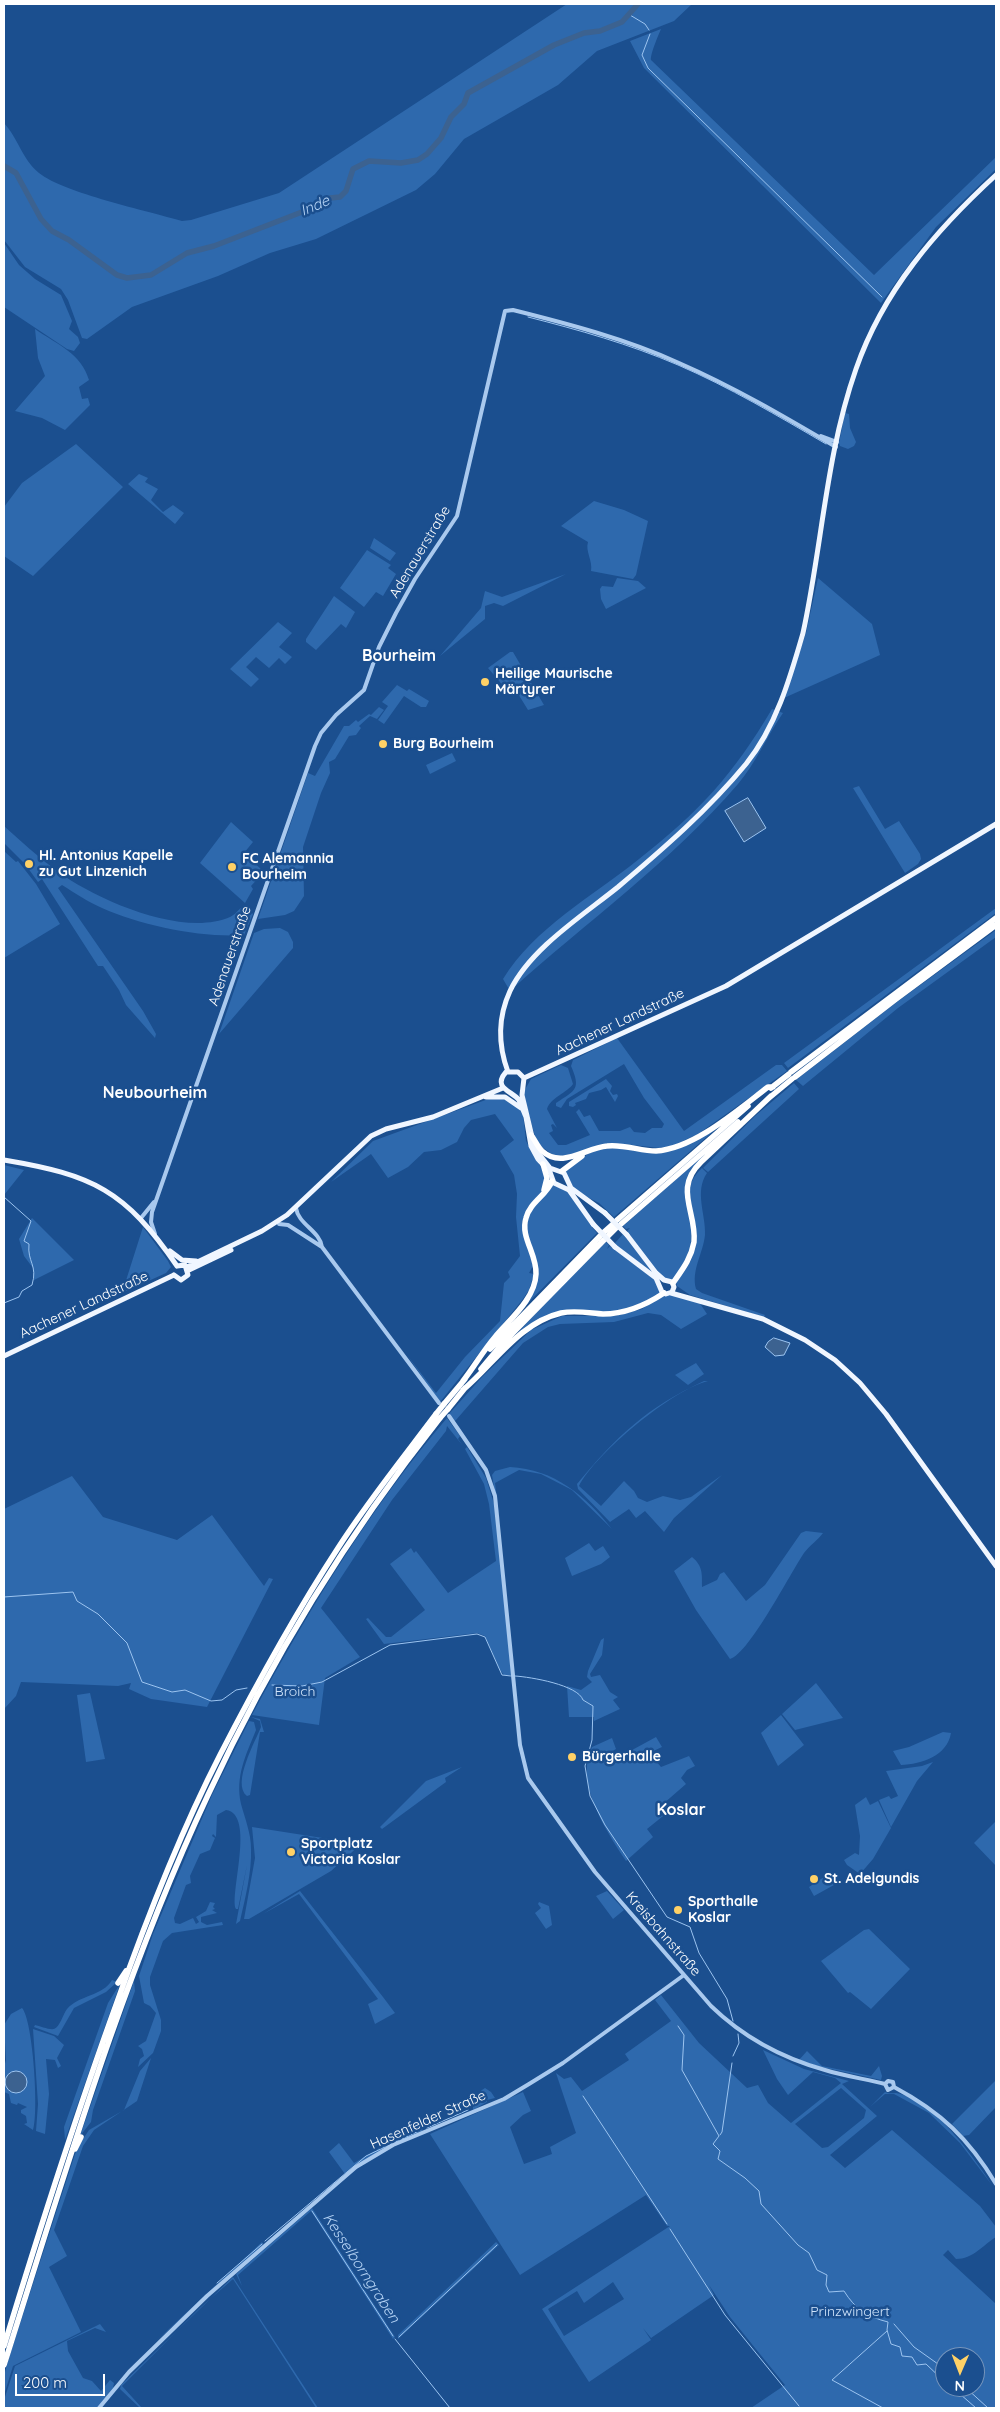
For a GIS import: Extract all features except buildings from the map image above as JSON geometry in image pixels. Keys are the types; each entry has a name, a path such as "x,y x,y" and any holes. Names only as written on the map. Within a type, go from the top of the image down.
{"highway":[{"path":"673,1288 689,1260 692,1248 694,1233 687,1196 691,1174 697,1166 792,1075 996,918"},
{"path":"463,1381 498,1340 604,1236 695,1151 773,1087 996,925"},
{"path":"531,1136 542,1150 553,1157 567,1158 612,1145 654,1151 678,1147 699,1136 768,1087 773,1087"},
{"path":"617,1224 771,1096"},
{"path":"560,1171 588,1151"},
{"path":"539,1198 547,1183 543,1164"},
{"path":"445,1408 494,1338 526,1301 534,1287 536,1270 524,1224 528,1211 552,1178"},
{"path":"4,2346 54,2183 131,1964 198,1802 257,1686 338,1547 374,1495 445,1408 502,1344 604,1236"},
{"path":"463,1390 518,1337 540,1321 570,1312 616,1313 642,1306 664,1294"},
{"path":"4,2365 66,2166 144,1946 208,1795 261,1688 344,1550 438,1416"},
{"path":"136,1979 144,1946"},
{"path":"118,1983 131,1964"},
{"path":"66,2166 81,2137"},
{"path":"54,2183 63,2141"}],"main road":[{"path":"508,1072 500,1043 500,1022 510,991 525,967 554,938 662,850 711,804 747,762 776,712 803,633 812,592 837,445 856,369 889,300 911,265 935,235 996,175"},
{"name":"Aachener Landstraße","path":"524,1078 726,986 996,824"},
{"path":"503,1088 502,1078 508,1072 518,1072 524,1078 522,1096 529,1118 531,1136 540,1158 550,1168 566,1175 566,1181 571,1188 605,1213 628,1235 656,1273 673,1288 682,1294 780,1326 812,1344 848,1371 886,1414 996,1566"},
{"path":"503,1088 519,1100 525,1115 531,1146 556,1185 562,1185 572,1194 593,1224 615,1247 652,1275 664,1294 673,1288"},
{"path":"188,1268 282,1220 371,1136 386,1129 432,1117 503,1088"},
{"path":"512,1094 522,1090"},
{"path":"483,1097 509,1098 517,1104 525,1115"},
{"path":"4,1160 53,1169 95,1184 118,1198 141,1218 177,1266"},
{"path":"552,1178 560,1171"},
{"path":"562,1185 566,1181"},
{"path":"188,1268 282,1220"},
{"path":"162,1244 182,1260 201,1260"},
{"path":"181,1264 188,1268 188,1275 184,1279 177,1279 174,1276 174,1270 177,1266 181,1264"},
{"name":"Aachener Landstraße","path":"4,1356 174,1276"},
{"path":"660,1285 664,1280"}],"street":[{"name":"Adenauerstraße","path":"156,1200 317,741 336,715 364,690 379,647 396,613 415,579 457,516 505,311 513,310 584,328 654,352 724,384 837,445"},
{"path":"155,1235 150,1222 156,1200"},
{"path":"141,1218 156,1200"},
{"name":"Kreisbahnstraße","path":"296,1208 309,1229 319,1238 322,1247 445,1408 486,1470 495,1496 522,1757 532,1786 595,1872 722,2017 764,2045 811,2066 885,2084 891,2081 894,2087 922,2102 953,2127 965,2140 996,2184"},
{"path":"141,1218 152,1212"},
{"path":"282,1220 322,1247"},
{"name":"Hasenfelder Straße","path":"99,2408 132,2368 214,2290 356,2168 393,2145 504,2099 530,2084 563,2063 684,1974"}],"green space":[{"path":"567,4 692,4 674,21 597,51 558,85 464,139 435,174 416,190 316,239 270,253 218,276 132,307 87,339 82,338 68,300 61,289 25,267 4,240 4,123 28,161 39,173 51,180 67,188 107,201 182,221 191,220 279,193"},
{"path":"661,29 651,60 874,275 996,157 996,169 936,227 881,303 644,68 630,41"},
{"path":"4,243 19,265 35,279 61,295 72,321 69,329 78,337 80,343 74,351 67,349 4,307"},
{"path":"35,329 68,350 80,363 89,380 79,387 82,399 88,398 90,405 65,430 42,418 15,411 45,376 38,358"},
{"path":"845,413 849,414 850,428 856,442 854,446 848,449 840,446 839,443"},
{"path":"76,444 123,487 33,576 4,556 4,507 22,483"},
{"path":"139,474 148,478 145,482 158,489 151,500 163,512 173,505 184,513 175,524 128,484"},
{"path":"594,501 624,510 648,521 636,575 633,579 591,571 587,549 588,542 561,526"},
{"path":"374,538 396,553 390,561 370,548"},
{"path":"367,550 391,565 388,568 396,574 383,596 376,592 364,607 340,588"},
{"path":"566,574 503,606 494,603 485,606 485,619 440,656 481,608 485,591 502,597"},
{"path":"617,578 638,581 646,588 606,609 601,599 600,589 602,586 613,587"},
{"path":"818,578 872,624 880,655 784,698 806,633"},
{"path":"334,596 355,612 346,628 341,624 316,650 306,642 306,639"},
{"path":"278,622 292,633 279,647 292,657 285,664 279,658 269,668 256,657 246,667 259,679 251,687 230,669"},
{"path":"510,652 513,652 544,705 528,710 512,684 505,688 488,668"},
{"path":"397,685 407,691 409,689 429,701 426,707 421,707 404,696 384,724 378,720 388,706 382,702"},
{"path":"379,707 384,710 377,719 370,716 359,726 361,728 356,735 349,736 335,759 329,762 330,773 321,793 303,847 304,896 294,911 285,915 258,919 308,773 315,776 344,726 349,726 356,720 358,722 369,714 371,715"},
{"path":"772,709 783,713 744,776 712,812 656,866 510,991 503,979 531,944 565,914 621,873 680,825 729,773"},
{"path":"452,753 456,761 430,774 426,765"},
{"path":"859,786 885,829 899,821 920,854 921,859 918,864 905,873 853,788"},
{"name":"FC Alemannia Bourheim","path":"231,822 253,842 244,853 264,872 251,886 253,889 245,903 200,863"},
{"path":"4,826 43,860 73,882 93,893 140,912 188,923 210,922 230,917 244,905 253,914 244,935 191,933 135,920 97,906 62,885 58,888 143,1011 156,1034 155,1038 126,1005 119,990 103,966 98,966 42,879 38,882 25,864 4,843"},
{"path":"4,851 16,862 18,861 36,884 60,924 4,958"},
{"path":"996,908 996,913 788,1068 784,1063"},
{"path":"280,928 288,932 293,942 293,948 219,1034 254,933 264,929"},
{"path":"996,930 996,937 898,1008 803,1086 796,1080 897,1002"},
{"path":"617,1038 684,1131 776,1065 782,1065 787,1071 698,1134 672,1146 659,1148 624,1144 561,1156 552,1154 536,1140 523,1093 531,1079 561,1065 568,1068 573,1084 555,1098 547,1109 557,1128 553,1124 551,1125 553,1131 549,1133 558,1145 566,1145 590,1135 576,1112 579,1109 584,1117 590,1115 599,1131 620,1131 630,1127 634,1132 645,1133 652,1128 662,1128 664,1124 644,1098 624,1064 567,1099 561,1108 556,1106 556,1103 575,1088 576,1080 571,1066 573,1060"},
{"path":"606,1079 612,1086 610,1091 613,1095 617,1094 618,1096 615,1102 606,1087 589,1093 586,1099 575,1103 576,1105 573,1107 569,1106 569,1102"},
{"path":"794,1083 799,1089 708,1172 703,1168 755,1116"},
{"path":"501,1097 519,1107 523,1114 526,1141 546,1180 543,1190 528,1207 522,1222 533,1266 529,1273 534,1274 529,1290 523,1299 440,1402 407,1355 436,1393 465,1357 500,1321 504,1283 510,1277 508,1272 520,1256 516,1217 517,1194 514,1175 500,1151 514,1140 495,1114 471,1120 464,1128 457,1142 441,1150 424,1152 408,1167 388,1178 371,1154 331,1182 373,1141 491,1098"},
{"path":"716,1129 614,1217 599,1203 579,1193 569,1183 566,1171 592,1152 612,1148 647,1151 668,1150"},
{"path":"706,1153 687,1183 692,1229 690,1252 673,1280 663,1278 656,1272 627,1231 630,1228 626,1229 623,1226"},
{"path":"4,1165 24,1170 4,1195"},
{"path":"702,1168 707,1173 701,1188 705,1235 695,1275 696,1289 702,1293 765,1315 764,1317 690,1295 677,1286 676,1283 693,1254 694,1238 689,1207 690,1186 694,1177"},
{"path":"553,1185 563,1187 568,1191 597,1233 520,1311 537,1280 526,1232 529,1213"},
{"path":"32,1218 74,1260 34,1280 33,1268 24,1256 19,1239"},
{"path":"143,1227 171,1267 166,1273 122,1293"},
{"path":"623,1234 657,1276 616,1246 615,1243"},
{"path":"606,1242 609,1245 607,1249 610,1246 655,1278 661,1293 654,1299 614,1312 585,1311 547,1317 495,1358 543,1305"},
{"path":"674,1294 699,1302 707,1314 681,1329 661,1315 648,1313 614,1322 560,1324 548,1327 523,1343 456,1420 454,1421 449,1414 482,1377 531,1330 562,1316 615,1316 642,1309 661,1296"},
{"path":"696,1363 704,1374 688,1385 675,1375"},
{"path":"675,1396 656,1409 618,1441 601,1457 579,1486 601,1506 624,1481 638,1498 647,1502 663,1496 680,1500 691,1497 722,1475 674,1518 664,1532 645,1511 636,1518 629,1509 610,1522 578,1489 577,1484 605,1452 649,1413"},
{"name":"Broich","path":"447,1418 460,1436 458,1439 463,1446 447,1426 446,1431 392,1500 321,1608 360,1657 325,1678 319,1725 252,1715 295,1637 366,1524 419,1452"},
{"path":"467,1447 486,1478 495,1507 512,1675 504,1675 500,1670 485,1636 477,1633 384,1644 366,1619 368,1618 386,1637 391,1637 425,1610 390,1564 411,1548 414,1553 416,1551 448,1593 496,1561 489,1504 484,1484 465,1449"},
{"path":"510,1467 541,1473 568,1486 580,1495 612,1529 572,1490 541,1474 519,1470 495,1483 500,1523 492,1475 495,1471"},
{"path":"72,1476 103,1517 177,1540 212,1515 264,1586 269,1578 273,1579 207,1707 151,1699 129,1689 131,1683 118,1686 21,1682 16,1696 4,1709 4,1509"},
{"path":"806,1531 823,1533 804,1553 748,1643 738,1654 730,1659 696,1610 674,1571 692,1557 700,1567 702,1587 717,1580 720,1574 724,1572 746,1601 765,1585 801,1533"},
{"path":"589,1543 595,1551 603,1546 610,1557 601,1564 572,1576 565,1558"},
{"path":"604,1638 602,1655 590,1674 591,1677 600,1675 610,1692 618,1697 613,1700 620,1709 594,1721 594,1717 569,1717 567,1686 581,1690 592,1682 587,1677 588,1671 601,1640"},
{"path":"816,1683 843,1718 795,1730 782,1714"},
{"path":"90,1693 105,1759 86,1762 77,1695"},
{"path":"781,1715 804,1745 778,1766 761,1733"},
{"path":"251,1717 260,1719 264,1732 260,1732 250,1795 247,1796 243,1790 243,1772 261,1727 260,1721"},
{"path":"249,1721 254,1722 256,1730 242,1766 239,1784 241,1804 251,1843 251,1858 248,1885 240,1921 236,1924 247,1865 238,1909 236,1909 235,1901 241,1839 235,1815 226,1810 217,1815 216,1837 213,1834 212,1836 215,1838 210,1850 200,1854 190,1876 191,1883 186,1885 174,1918 175,1923 180,1924 193,1918 196,1924 199,1922 196,1917 206,1911 210,1902 215,1903 213,1907 215,1909 212,1910 217,1913 201,1917 201,1922 207,1925 222,1922 223,1925 172,1933 163,1941 150,1977 150,1985 161,2020 161,2031 153,2053 138,2067 140,2059 144,2056 142,2049 138,2046 146,2041 156,2013 150,2006 144,2003 139,1976 153,1934 212,1795"},
{"path":"943,1732 951,1733 949,1741 939,1753 925,1760 901,1765 893,1751 909,1747"},
{"path":"656,1737 662,1747 649,1753 661,1767 689,1756 695,1766 687,1770 681,1778 686,1784 663,1804 668,1812 647,1829 653,1837 626,1861 606,1829 594,1803 587,1778 588,1759 592,1747 612,1738 616,1749 608,1754 612,1761"},
{"path":"933,1762 917,1781 891,1827 879,1800 889,1796 891,1799 898,1796 886,1771 922,1766"},
{"path":"462,1767 445,1778 446,1782 382,1829 380,1827 426,1781"},
{"path":"866,1797 870,1805 878,1801 891,1828 873,1859 860,1874 847,1865 844,1860 855,1853 859,1855 860,1836 855,1805"},
{"path":"996,1821 996,1866 974,1843"},
{"path":"252,1827 361,1844 331,1871 249,1919 244,1919 255,1858"},
{"path":"827,1875 836,1882 814,1896 809,1887"},
{"path":"300,1891 395,2013 375,2024 368,2004 378,1999 299,1894 263,1914"},
{"path":"607,1891 624,1910 613,1919 596,1896"},
{"path":"539,1902 549,1906 552,1925 546,1929 535,1913 541,1908 538,1904"},
{"path":"869,1929 910,1969 871,2009 850,1992 848,1993 821,1961 864,1930"},
{"path":"112,1980 117,1982 106,1992 74,2008 58,2036 34,2027 35,2025 50,2029 56,2028 72,2004 97,1993"},
{"path":"134,1981 135,1991 93,2110 91,2122 80,2136"},
{"path":"120,1984 65,2140 64,2127 108,2003"},
{"name":"Prinzwingert","path":"661,1995 699,2043 747,2088 758,2085 768,2103 791,2123 841,2083 835,2078 813,2072 788,2095 777,2079 763,2050 804,2069 849,2081 842,2084 877,2116 830,2155 845,2168 892,2130 980,2206 996,2227 996,2237 968,2257 956,2259 948,2250 943,2255 996,2304 996,2408 751,2408 785,2385 730,2317 709,2285 714,2295 651,2338 643,2328 651,2340 589,2382 542,2309 670,2226 667,2226 646,2195 520,2275 430,2134 523,2092 531,2111 523,2115 510,2127 524,2164 552,2154 550,2147 576,2133 556,2073 564,2079 571,2077 582,2091 629,2060 625,2054 671,2021 655,2000","holes":["841,2088 866,2110 864,2118 828,2147 822,2148 795,2124","613,2282 624,2299 564,2336 548,2309 577,2291 584,2303"]},
{"path":"22,2008 29,2030 34,2067 35,2120 33,2130 24,2124 27,2123 26,2116 21,2113 21,2110 27,2107 18,2103 17,2105 11,2103 9,2094 4,2092 4,2067 6,2060 4,2025 11,2014"},
{"path":"33,2029 54,2036 64,2045 57,2058 61,2066 58,2068 55,2060 46,2059 49,2094 45,2134 36,2131 38,2104"},
{"path":"807,2051 822,2066 871,2076 879,2066 882,2076 881,2080 821,2067 799,2060"},
{"path":"151,2058 137,2101 124,2110 140,2071"},
{"path":"996,2080 996,2107 969,2135 963,2136 952,2124"},
{"path":"485,2088 495,2098 487,2100 487,2102 473,2110 473,2096"},
{"path":"885,2092 896,2093 911,2098 939,2118 965,2147 995,2189 960,2143 929,2113 894,2094 885,2094 870,2107"},
{"path":"122,2111 94,2130 83,2146 54,2230 67,2256 49,2267 81,2332 13,2366 4,2395 4,2376 7,2364 77,2148 89,2130"},
{"path":"423,2129 384,2148 345,2174 329,2152 339,2143 354,2163 388,2143"},
{"path":"312,2208 395,2337 393,2339 311,2211 238,2275 242,2286 236,2274"},
{"path":"262,2242 263,2245 154,2343"},
{"path":"496,2242 499,2245 398,2339 398,2335"},
{"path":"233,2277 318,2408 316,2408 233,2279 211,2299"},
{"path":"211,2299 177,2331 201,2307"},
{"path":"100,2324 106,2332 95,2328 67,2341 68,2351 83,2378 92,2381 101,2391 110,2380 114,2383 113,2388 97,2408 4,2408 4,2400 15,2366"},
{"path":"177,2331 122,2386 142,2408 140,2408 120,2389 121,2385"}],"shaded area":[{"path":"748,798 766,828 744,842 725,811"},
{"path":"774,1338 790,1343 784,1355 775,1356 765,1347"},
{"path":"16,2071 26,2078 27,2082 20,2092 16,2093 6,2086 5,2082 12,2072"}],"waterway":[{"name":"Inde","path":"4,166 16,173 41,219 52,231 69,240 117,275 127,278 151,275 187,253 214,246 320,205 330,198 340,197 346,191 353,169 369,161 401,163 418,160 427,154 441,138 451,117 464,104 468,93 554,45 584,33 600,31 622,22 638,4"},
{"path":"630,15 645,24 649,30"},
{"path":"650,34 642,55 648,68 882,297"},
{"path":"528,317 604,338 678,365 735,392 826,444"},
{"path":"4,1197 31,1221 24,1241 29,1244 29,1255 34,1273 32,1285 22,1291 19,1297 4,1303"},
{"path":"4,1597 73,1592 77,1601 98,1614 127,1643 142,1682 172,1692 185,1690 211,1701 222,1700 236,1690 247,1688"},
{"path":"272,1685 302,1686 322,1682 390,1645 477,1634 485,1637 502,1675 511,1676"},
{"path":"515,1676 564,1686 573,1690 583,1700 593,1706 592,1740 585,1766 590,1796 605,1825 667,1917 690,1927 699,1953 727,1999 733,2021"},
{"path":"678,2026 684,2035 682,2070 719,2136 713,2144 720,2151 718,2159 745,2178 759,2191 761,2204 798,2245 809,2253 817,2270 827,2275 826,2285 829,2292 844,2291 857,2307 874,2318 888,2322 887,2330 891,2344 900,2347 902,2356 912,2357 917,2365 926,2364 935,2373"},
{"path":"733,2056 739,2043 738,2034"},
{"path":"720,2135 732,2063"},
{"path":"583,2096 667,2224"},
{"name":"Kesselborngraben","path":"427,2128 468,2110"},
{"name":"Kesselborngraben","path":"265,2241 366,2156 421,2130"},
{"name":"Kesselborngraben","path":"312,2211 393,2336"},
{"path":"670,2229 725,2315 799,2406"},
{"name":"Kesselborngraben","path":"217,2283 262,2244"},
{"path":"399,2337 497,2245"},
{"path":"894,2324 914,2347 935,2362"},
{"path":"883,2408 832,2380 887,2331"},
{"name":"Kesselborngraben","path":"395,2339 450,2408"},
{"path":"963,2397 976,2408"},
{"path":"976,2397 988,2408"}],"place":[{"name":"Heilige Maurische Märtyrer","path":"485,682"},
{"name":"Burg Bourheim","path":"383,744"},
{"name":"Hl. Antonius Kapelle zu Gut Linzenich","path":"29,864"},
{"name":"FC Alemannia Bourheim","path":"232,867"},
{"name":"Bürgerhalle","path":"572,1757"},
{"name":"Sportplatz Victoria Koslar","path":"291,1852"},
{"name":"St. Adelgundis","path":"814,1879"},
{"name":"Sporthalle Koslar","path":"678,1910"}],"district":[{"name":"Bourheim","path":"399,656"},
{"name":"Neubourheim","path":"155,1093"},
{"name":"Koslar","path":"681,1810"}]}
